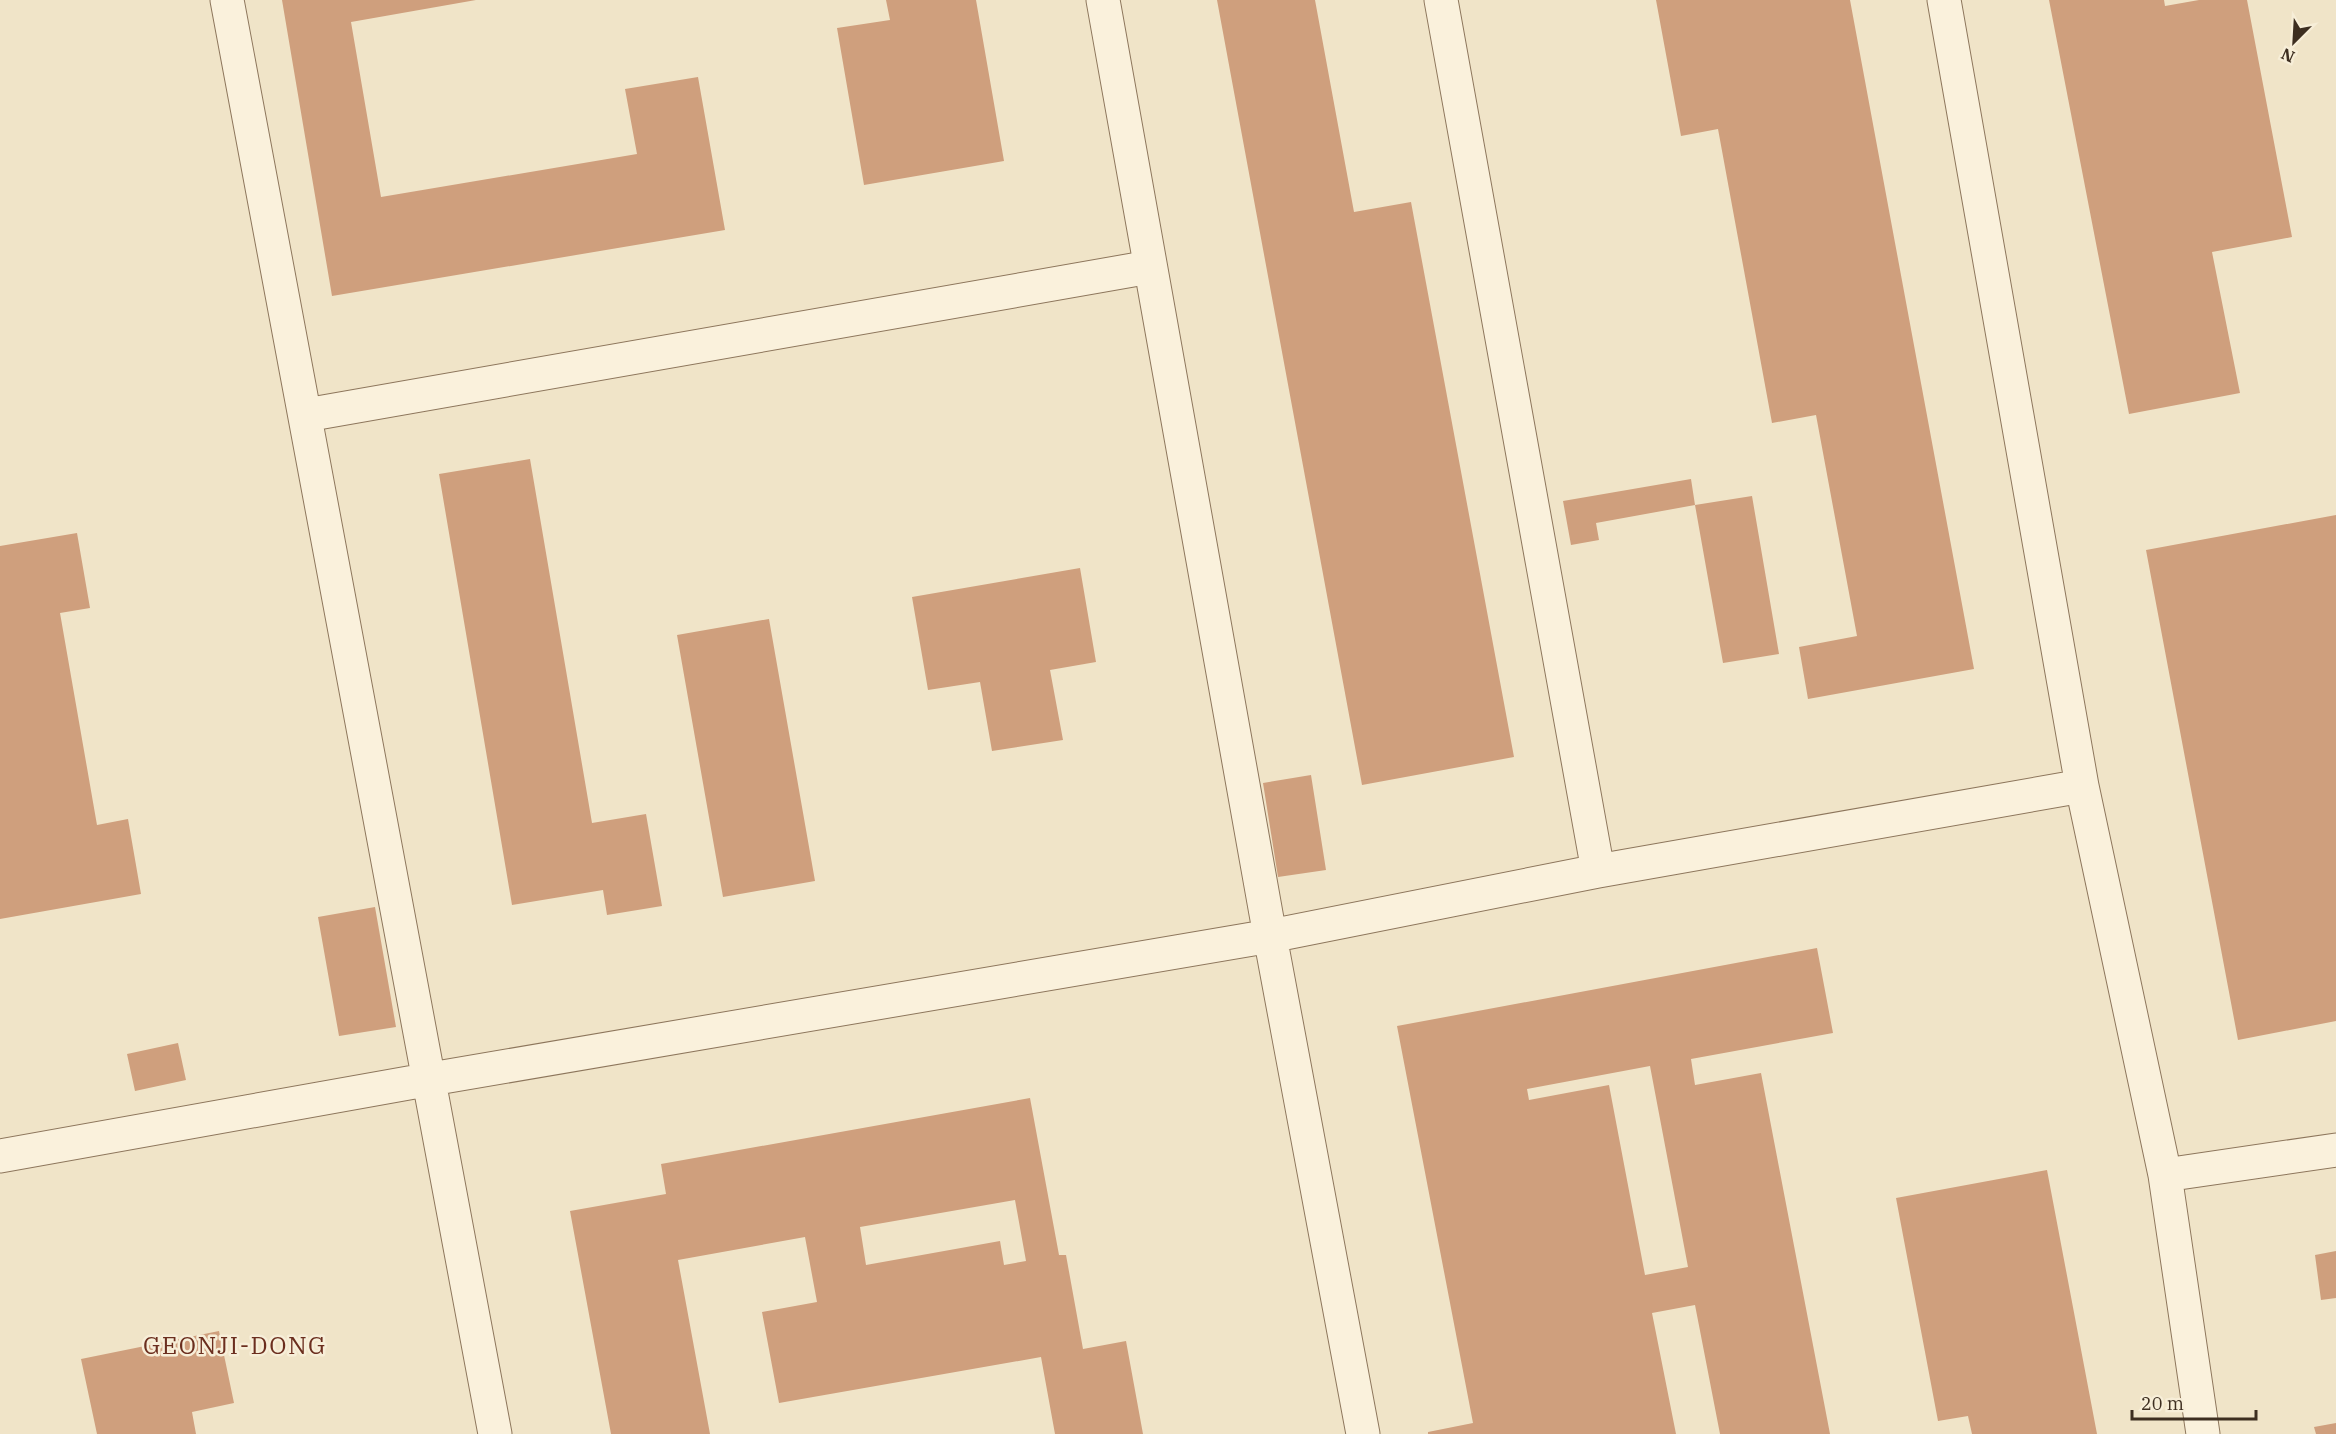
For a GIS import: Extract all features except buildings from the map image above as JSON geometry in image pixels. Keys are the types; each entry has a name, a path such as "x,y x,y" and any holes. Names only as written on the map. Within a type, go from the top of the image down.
{"street":[{"path":"227,0 431,1079 495,1434"},
{"path":"1103,0 1270,936 1363,1434"},
{"path":"1441,0 1598,871"},
{"path":"1944,0 2082,786 2165,1175 2204,1434"},
{"path":"306,416 1150,267"},
{"path":"0,1156 431,1079 1270,936 1598,871 2082,786"},
{"path":"2165,1175 2336,1150"}],"district":[{"name":"GEONJI-DONG","path":"235,1346"}]}
